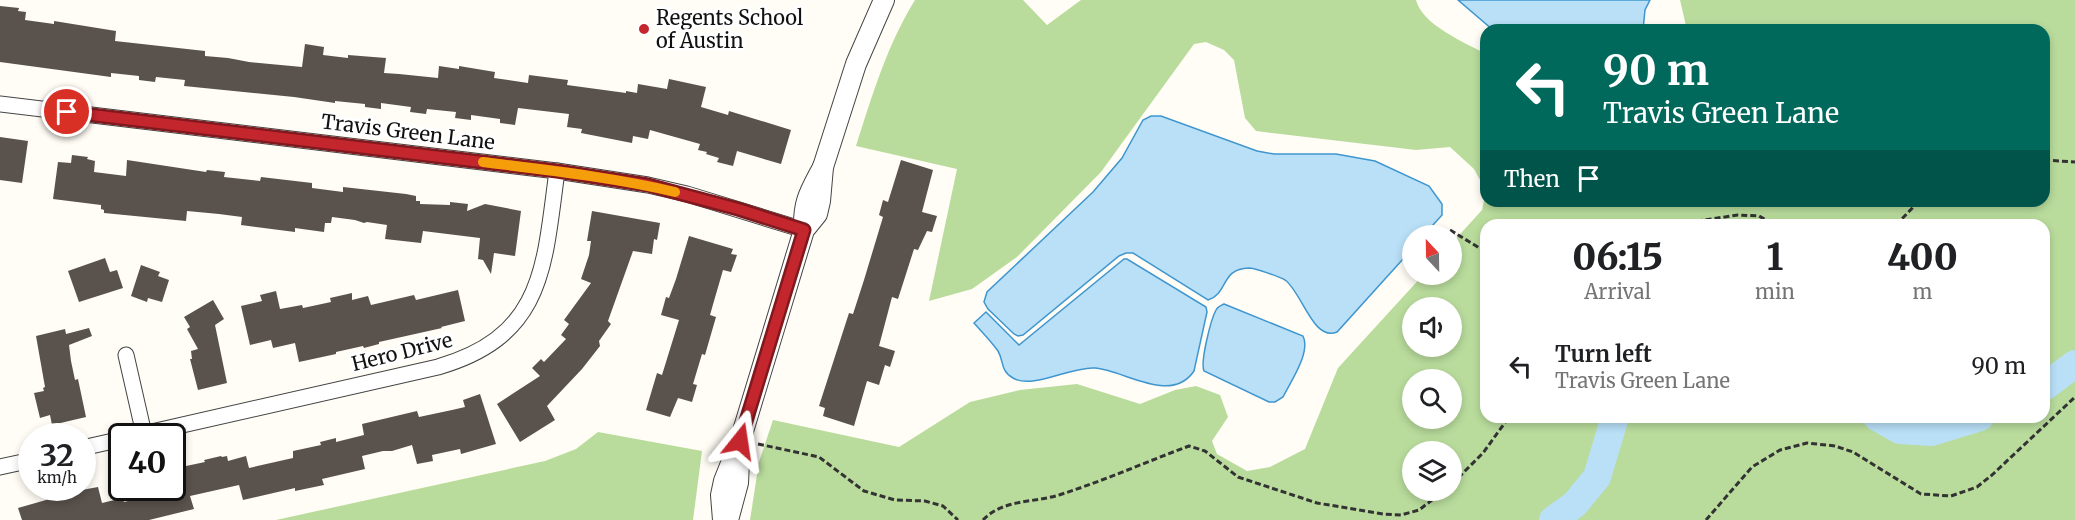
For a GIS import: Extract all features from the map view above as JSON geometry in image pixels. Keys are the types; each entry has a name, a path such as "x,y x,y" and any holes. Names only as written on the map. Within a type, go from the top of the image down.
{"street":[{"path":"728,520 804,230 817,214 824,167 855,64 884,0"},
{"name":"Travis Green Lane","path":"0,104 557,171 648,185 804,230"},
{"name":"Hero Drive","path":"186,424 438,367 463,360 485,348 505,333 519,317 537,285 546,247 557,171"},
{"path":"126,355 137,423"},
{"path":"723,520 721,495 724,481 749,442"},
{"path":"0,467 18,463"}],"path":[{"path":"2050,160 2075,162"},
{"path":"1902,219 1913,207"},
{"path":"1711,219 1738,215 1759,216 1764,219"},
{"path":"1462,237 1480,248"},
{"path":"2050,421 2075,397"},
{"path":"1462,474 1483,453 1505,423"},
{"path":"1706,520 1752,467 1780,450 1807,443 1835,446 1853,452 1921,494 1951,496 1977,487 1992,476 2048,423"},
{"path":"749,442 819,457 864,491 895,500 925,501 943,506 958,520"},
{"path":"982,520 989,513 1006,505 1058,495 1188,446 1206,451 1238,477 1317,503 1401,515 1419,510 1431,501"}],"green space":[{"path":"915,0 1023,0 1047,25 1081,0 1416,0 1420,9 1436,25 1480,51 1480,180 1474,169 1450,147 1416,150 1256,131 1245,118 1234,60 1224,50 1206,42 1194,44 1101,172 1017,257 972,289 929,301 957,169 856,146 881,71 896,35"},
{"path":"1680,0 2075,0 2075,520 750,520 759,462 773,420 899,447 970,402 1020,390 1077,384 1140,404 1175,390 1196,386 1220,395 1228,417 1212,441 1217,454 1247,471 1270,467 1305,449 1338,368 1402,298 1402,357 1462,357 1462,297 1403,297 1414,285 1462,285 1462,232 1483,207 2050,207 2050,24 1686,24"},
{"path":"598,432 702,451 693,520 276,520 545,461 576,449"}],"water":[{"path":"1458,0 1650,0 1645,10 1644,24 1486,24"},
{"path":"1151,116 1161,116 1257,151 1274,154 1336,154 1375,161 1429,186 1442,204 1442,215 1433,225 1402,225 1402,260 1337,332 1329,333 1321,330 1314,323 1291,286 1285,280 1273,275 1252,268 1240,269 1233,272 1215,297 1208,300 1133,253 1126,253 1119,256 1023,335 1014,334 988,309 984,302 987,292 1093,192 1122,158 1143,120"},
{"path":"1124,259 1206,307 1207,312 1194,371 1184,381 1160,386 1095,368 1075,370 1031,381 1021,381 1009,375 1004,369 998,351 974,323 986,312 1019,345"},
{"path":"1224,304 1303,336 1305,343 1299,366 1283,397 1275,402 1269,402 1204,371 1205,350 1211,322 1219,306"}],"building":[{"path":"0,6 19,8 18,11 26,12 25,20 54,24 54,21 116,31 115,41 205,51 205,56 249,62 302,67 305,44 324,47 323,55 348,58 348,55 386,58 384,73 438,78 439,66 459,69 459,66 495,72 494,78 528,83 529,75 568,80 567,85 626,93 626,91 637,93 638,84 667,89 669,79 706,87 701,107 728,115 729,111 791,130 781,164 737,151 733,166 717,162 719,158 698,150 700,144 650,130 648,139 633,136 632,143 581,133 582,129 567,127 569,114 518,108 515,125 500,123 500,119 471,115 471,120 455,118 456,112 427,109 426,114 410,112 411,107 381,103 381,109 365,107 365,104 335,101 335,103 184,86 185,80 156,77 155,82 139,80 139,76 111,73 111,77 0,62"},
{"path":"0,137 28,141 22,183 0,180"},
{"path":"72,155 88,157 87,159 95,161 94,172 126,176 127,160 206,172 207,170 225,172 224,177 260,181 261,177 312,183 312,188 343,192 343,187 406,194 416,196 416,201 420,201 420,204 450,205 450,202 468,204 467,211 485,204 521,211 515,256 494,253 491,274 483,260 478,259 480,238 423,231 421,243 385,239 387,225 332,217 331,223 325,223 324,232 295,228 295,232 241,225 242,217 219,214 187,211 186,221 104,213 101,205 53,199 58,162 71,163"},
{"path":"901,160 933,170 922,212 937,216 932,232 927,231 918,250 914,249 898,299 892,297 879,346 895,351 890,367 885,365 879,385 867,381 854,426 823,416 825,408 819,406 849,313 853,314 864,280 883,217 879,215 883,200 888,202"},
{"path":"592,211 660,223 657,240 654,239 652,254 633,251 608,321 611,324 599,341 600,346 547,406 555,420 520,442 497,404 540,376 532,368 541,359 544,362 566,339 561,335 569,324 564,320 591,283 581,279 589,255 591,241 587,241"},
{"path":"689,236 733,249 731,254 737,255 731,272 723,270 710,315 716,317 705,355 702,354 693,384 697,385 692,402 678,398 670,417 646,410 657,373 662,375 679,320 661,315 666,297 669,298 676,279"},
{"path":"105,258 110,272 117,270 123,288 79,302 68,271"},
{"path":"141,265 160,272 158,276 169,280 162,302 148,298 147,302 131,296"},
{"path":"458,290 465,321 379,342 379,344 364,348 363,346 299,362 295,343 273,348 271,340 250,345 241,306 262,301 260,295 276,291 280,309 302,305 303,308 331,302 330,298 352,293 352,300 368,296 371,305 414,295 416,300"},
{"path":"213,300 224,319 215,325 227,383 198,390 190,359 192,359 191,351 198,349 187,329 190,327 184,317"},
{"path":"89,328 92,336 69,345 75,380 78,379 86,417 52,423 50,415 40,418 34,393 44,391 45,387 36,336 65,329 66,334"},
{"path":"480,394 496,444 461,454 460,449 432,455 433,461 417,464 412,445 392,451 383,451 362,456 365,469 322,479 324,485 295,491 295,488 243,500 239,485 190,496 194,509 149,520 22,520 18,508 42,501 96,501 96,487 98,487 102,503 186,501 186,466 221,456 227,456 228,461 246,456 249,468 293,458 293,451 321,445 320,442 336,438 336,442 364,435 362,424 417,411 419,417 465,407 463,400"}],"waterway":[{"path":"2050,383 2075,364"},
{"path":"1553,520 1575,504 1597,477 1613,423"},
{"path":"1888,423 1900,430 1931,432 1960,423"}],"slow traffic":[{"path":"483,162 578,174 648,185 675,192"}],"place":[{"name":"Regents School of Austin","path":"644,29"}],"route":[{"path":"67,112 557,171 648,185 687,194 804,230 740,441"}]}
